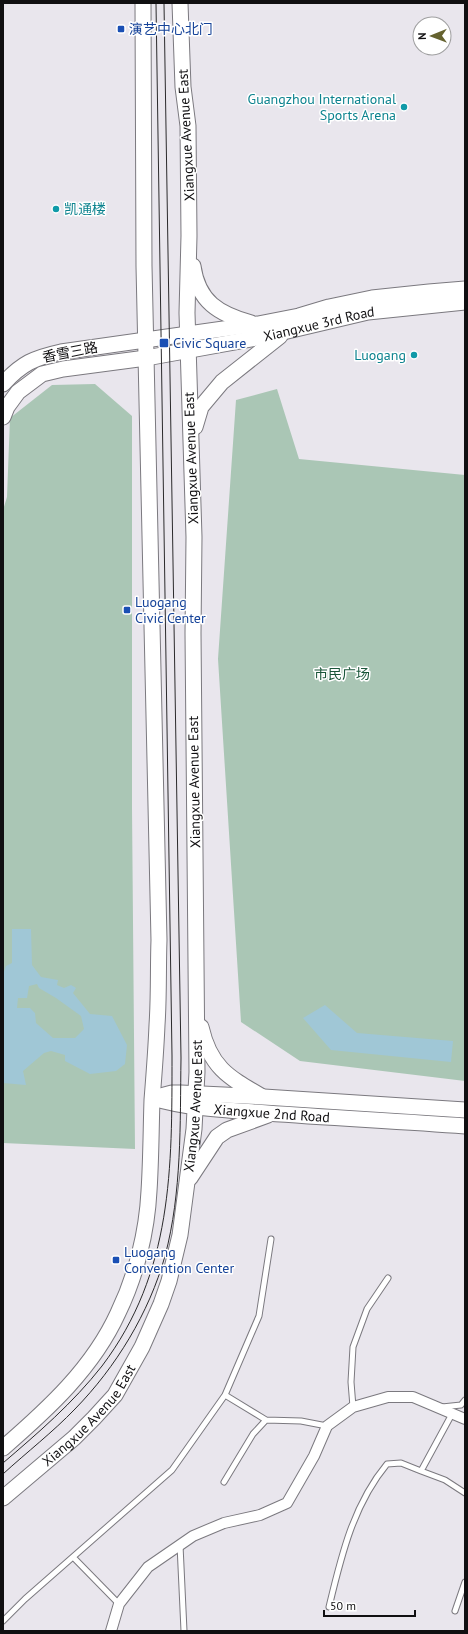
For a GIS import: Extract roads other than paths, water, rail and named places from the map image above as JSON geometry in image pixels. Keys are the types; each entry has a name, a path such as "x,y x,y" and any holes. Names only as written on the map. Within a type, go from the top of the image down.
{"main road":[{"path":"3,1448 48,1409 72,1383 89,1361 118,1314 134,1268 147,1213 157,1025 159,940 144,266 143,3"},
{"name":"Xiangxue Avenue East","path":"3,1498 74,1438 115,1395 142,1348 170,1281 180,1235 187,1183 196,1101 193,641 194,537 187,286 189,236 188,126 183,86 180,3"},
{"path":"189,236 194,275 204,298 221,312 258,324"},
{"name":"Xiangxue 3rd Road","path":"146,339 188,335 258,324 299,316 329,307 372,298 465,289"},
{"name":"Xiangxue 3rd Road","path":"3,417 7,407 18,392 42,374 63,369 188,351 284,333 368,312 465,302"},
{"path":"192,457 196,424 201,407 215,389 231,373 284,333"},
{"name":"香雪三路","path":"3,384 21,367 32,360 44,356 146,339"},
{"path":"196,1005 204,1041 215,1062 230,1078 264,1097"},
{"name":"Xiangxue 2nd Road","path":"152,1098 172,1104 264,1097 465,1110"},
{"name":"Xiangxue 2nd Road","path":"196,1101 273,1114 465,1126"},
{"path":"187,1183 217,1137 232,1128 273,1114"}],"street":[{"path":"111,1631 119,1604 148,1567 193,1536 224,1523 260,1515 287,1503 314,1456 327,1426 353,1407 388,1396 413,1397 465,1419"}],"lane":[{"path":"3,1622 25,1599 172,1470 225,1395 259,1316 270,1239"},
{"path":"353,1407 351,1382 353,1347 367,1309 388,1278"},
{"path":"225,1395 266,1420 301,1421 327,1426"},
{"path":"438,1408 460,1405 465,1400"},
{"path":"421,1471 452,1414"},
{"path":"224,1482 253,1434 266,1420"},
{"path":"329,1607 344,1549 354,1521 376,1477 386,1464 401,1463 445,1480 465,1493"},
{"path":"180,1545 184,1631"},
{"path":"73,1557 119,1604"},
{"path":"455,1611 465,1582"}],"water":[{"path":"12,929 31,929 32,965 41,977 58,980 57,985 64,988 71,985 76,988 73,993 90,1014 112,1016 127,1045 125,1064 116,1071 90,1074 65,1061 65,1055 51,1051 44,1053 23,1071 26,1085 3,1083 3,974 6,966 12,963","holes":["37,984 39,988 81,1016 84,1029 75,1038 53,1038 36,1023 35,1013 30,1008 17,1008 18,998 27,998 29,986"]},
{"path":"325,1005 357,1033 453,1041 451,1062 331,1050 303,1018"}],"tram line":[{"path":"3,1463 42,1429 91,1380 102,1366 125,1330 143,1294 155,1256 164,1218 169,1179 172,1056 156,3"},
{"path":"3,1474 75,1409 90,1393 117,1357 150,1298 165,1256 175,1207 179,1158 181,1058 164,3"}],"place":[{"name":"演艺中心北门","path":"121,29"},
{"name":"Guangzhou International Sports Arena","path":"404,107"},
{"name":"凯通楼","path":"56,209"},
{"name":"Civic Square","path":"164,343"},
{"name":"Luogang","path":"414,355"},
{"name":"Luogang Civic Center","path":"127,610"},
{"name":"Luogang Convention Center","path":"116,1260"}],"park label":[{"name":"市民广场","path":"342,674"}]}
